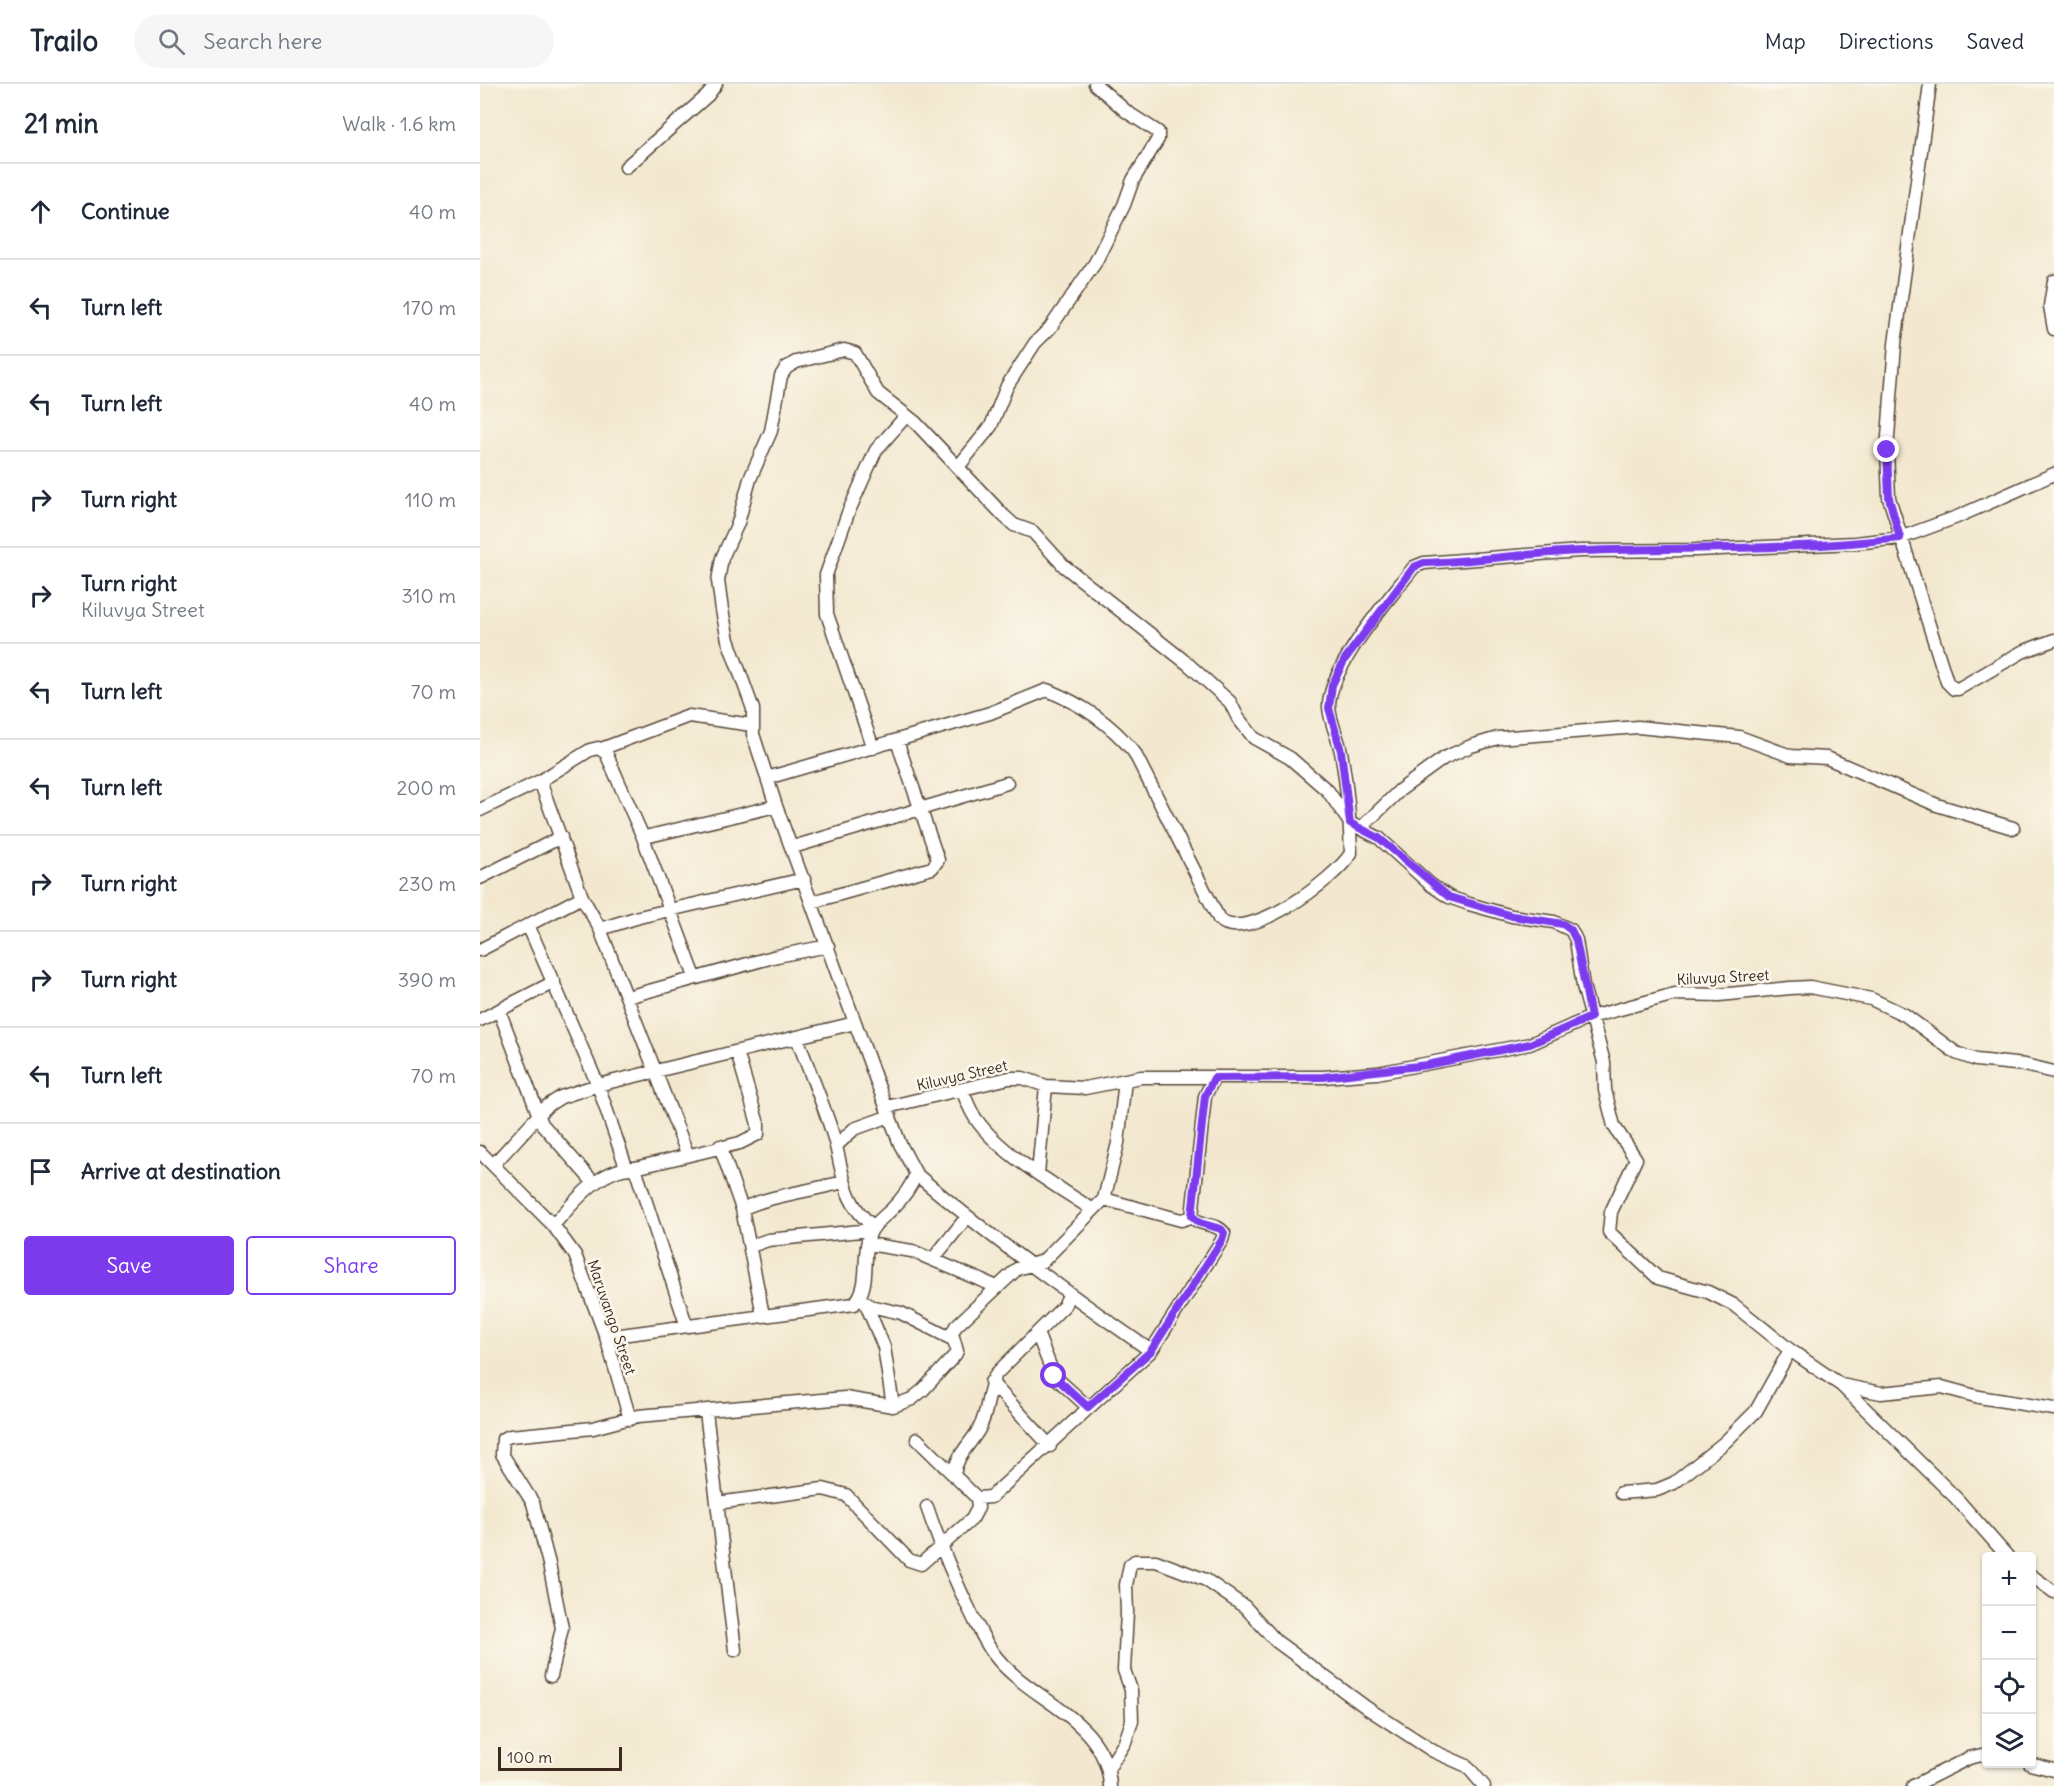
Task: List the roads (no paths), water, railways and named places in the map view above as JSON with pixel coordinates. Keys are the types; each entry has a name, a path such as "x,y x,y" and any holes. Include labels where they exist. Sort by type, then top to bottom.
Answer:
{"street":[{"path":"626,167 708,95 716,84"},
{"path":"958,467 991,426 1007,386 1095,263 1124,205 1133,180 1158,139 1158,132 1120,106 1095,84"},
{"path":"1930,84 1895,344 1887,450 1889,498 1947,682 1954,689 1958,689 2022,652 2054,640"},
{"path":"2054,281 2050,306 2054,329"},
{"path":"1151,1351 1030,1266 916,1174 889,1112 855,1023 793,847 776,806 752,725 753,710 728,640 718,581 722,558 738,523 750,479 771,431 781,376 786,368 796,362 844,350 855,353 861,360 873,387 958,467 1004,516 1014,525 1033,532 1064,566 1117,606 1224,696 1254,738 1290,758 1304,769 1328,791 1355,826 1379,838 1449,897 1512,916 1554,922 1571,930 1576,940 1591,1017 1604,1062 1605,1090 1614,1126 1636,1159 1611,1212 1610,1232 1658,1278 1708,1292 1734,1305 1790,1350 1841,1385 1956,1498 2003,1552"},
{"path":"873,748 827,614 826,575 848,513 876,450 906,416"},
{"path":"767,778 990,712 1047,690 1076,702 1119,734 1134,752 1219,919 1232,927 1293,905 1323,884 1350,853 1355,826 1341,751 1329,708 1332,685 1345,659 1414,567 1424,563 1580,551 1707,550 1855,543 1900,538 1957,517 2054,474"},
{"path":"480,810 540,781 590,750 601,749 689,716 752,725"},
{"path":"1355,826 1444,758 1471,746 1498,738 1638,727 1739,737 1791,756 1827,758 1936,805 2013,828"},
{"path":"812,902 932,868 938,860 897,741"},
{"path":"601,749 606,753 642,836 672,909 695,977"},
{"path":"540,781 582,897 600,929 687,1153"},
{"path":"793,847 1007,783"},
{"path":"642,836 651,837 776,806"},
{"path":"480,878 561,837"},
{"path":"600,929 672,909 804,879"},
{"path":"480,950 582,897"},
{"path":"528,925 631,1167 686,1324"},
{"path":"627,997 777,956 828,946"},
{"path":"480,1020 554,982"},
{"name":"Kiluvya Street","path":"836,1146 854,1129 889,1112 1009,1078 1023,1078 1046,1086 1085,1088 1141,1077 1323,1077 1427,1065 1530,1044 1578,1021 1676,994 1729,994 1810,987 1843,992 1888,1005 1956,1053 1976,1060 2025,1065 2054,1072"},
{"path":"499,1010 542,1124 594,1182"},
{"path":"1578,1021 1599,1042"},
{"path":"493,1165 539,1112 561,1097 598,1085 855,1023"},
{"path":"797,1037 836,1146 843,1182 860,1214 872,1228"},
{"path":"553,1226 594,1182 631,1167 740,1143 758,1134 760,1130 736,1052"},
{"path":"1192,1216 1205,1096 1214,1078"},
{"path":"952,1339 956,1326 997,1287 1017,1269 1042,1261 1104,1198 1118,1143 1125,1080"},
{"path":"1038,1174 1046,1086"},
{"path":"962,1090 974,1116 982,1127 1038,1174 1093,1210"},
{"path":"720,1146 742,1209 763,1315"},
{"name":"Maruvango Street","path":"480,1152 553,1226 575,1256 606,1337 630,1419"},
{"path":"893,1406 884,1347 863,1301 864,1284 872,1228 893,1208 916,1174"},
{"path":"742,1209 758,1201 804,1193 843,1182"},
{"path":"1104,1198 1181,1220 1192,1216"},
{"path":"978,1498 996,1495 1050,1446 1088,1407 1151,1351 1222,1240 1224,1233 1221,1229 1200,1223 1192,1216"},
{"path":"933,1259 967,1217"},
{"path":"751,1246 768,1240 872,1228"},
{"path":"868,1244 912,1251 997,1287"},
{"path":"954,1475 960,1454 979,1429 985,1415 991,1382 1006,1363 1064,1306 1070,1295"},
{"path":"551,1676 562,1629 549,1564 533,1503 502,1454 500,1446 503,1439 510,1436 593,1428 638,1416 706,1412 844,1398 893,1406 912,1399 957,1351 952,1339 901,1312 863,1301 848,1306 686,1324 606,1337"},
{"path":"1037,1332 1054,1376 1088,1407"},
{"path":"1621,1493 1656,1490 1674,1483 1725,1442 1756,1411 1790,1350"},
{"path":"991,1382 1050,1446"},
{"path":"1841,1385 1881,1393 1942,1387 1979,1397 2054,1409"},
{"path":"706,1412 735,1650"},
{"path":"717,1503 824,1489 836,1490 846,1495 909,1560 921,1564 972,1519 978,1508 978,1498 917,1439"},
{"path":"927,1507 954,1580 990,1650 1008,1669 1076,1721 1099,1749 1108,1769 1110,1786"},
{"path":"1108,1769 1125,1742 1132,1721 1131,1690 1124,1670 1126,1577 1130,1565 1143,1560 1156,1561 1206,1580 1234,1598 1275,1641 1367,1708 1433,1751 1467,1766 1484,1786"},
{"path":"2036,1579 2054,1592"},
{"path":"1913,1786 1970,1758 1982,1755"},
{"path":"2036,1765 2054,1770"}]}
